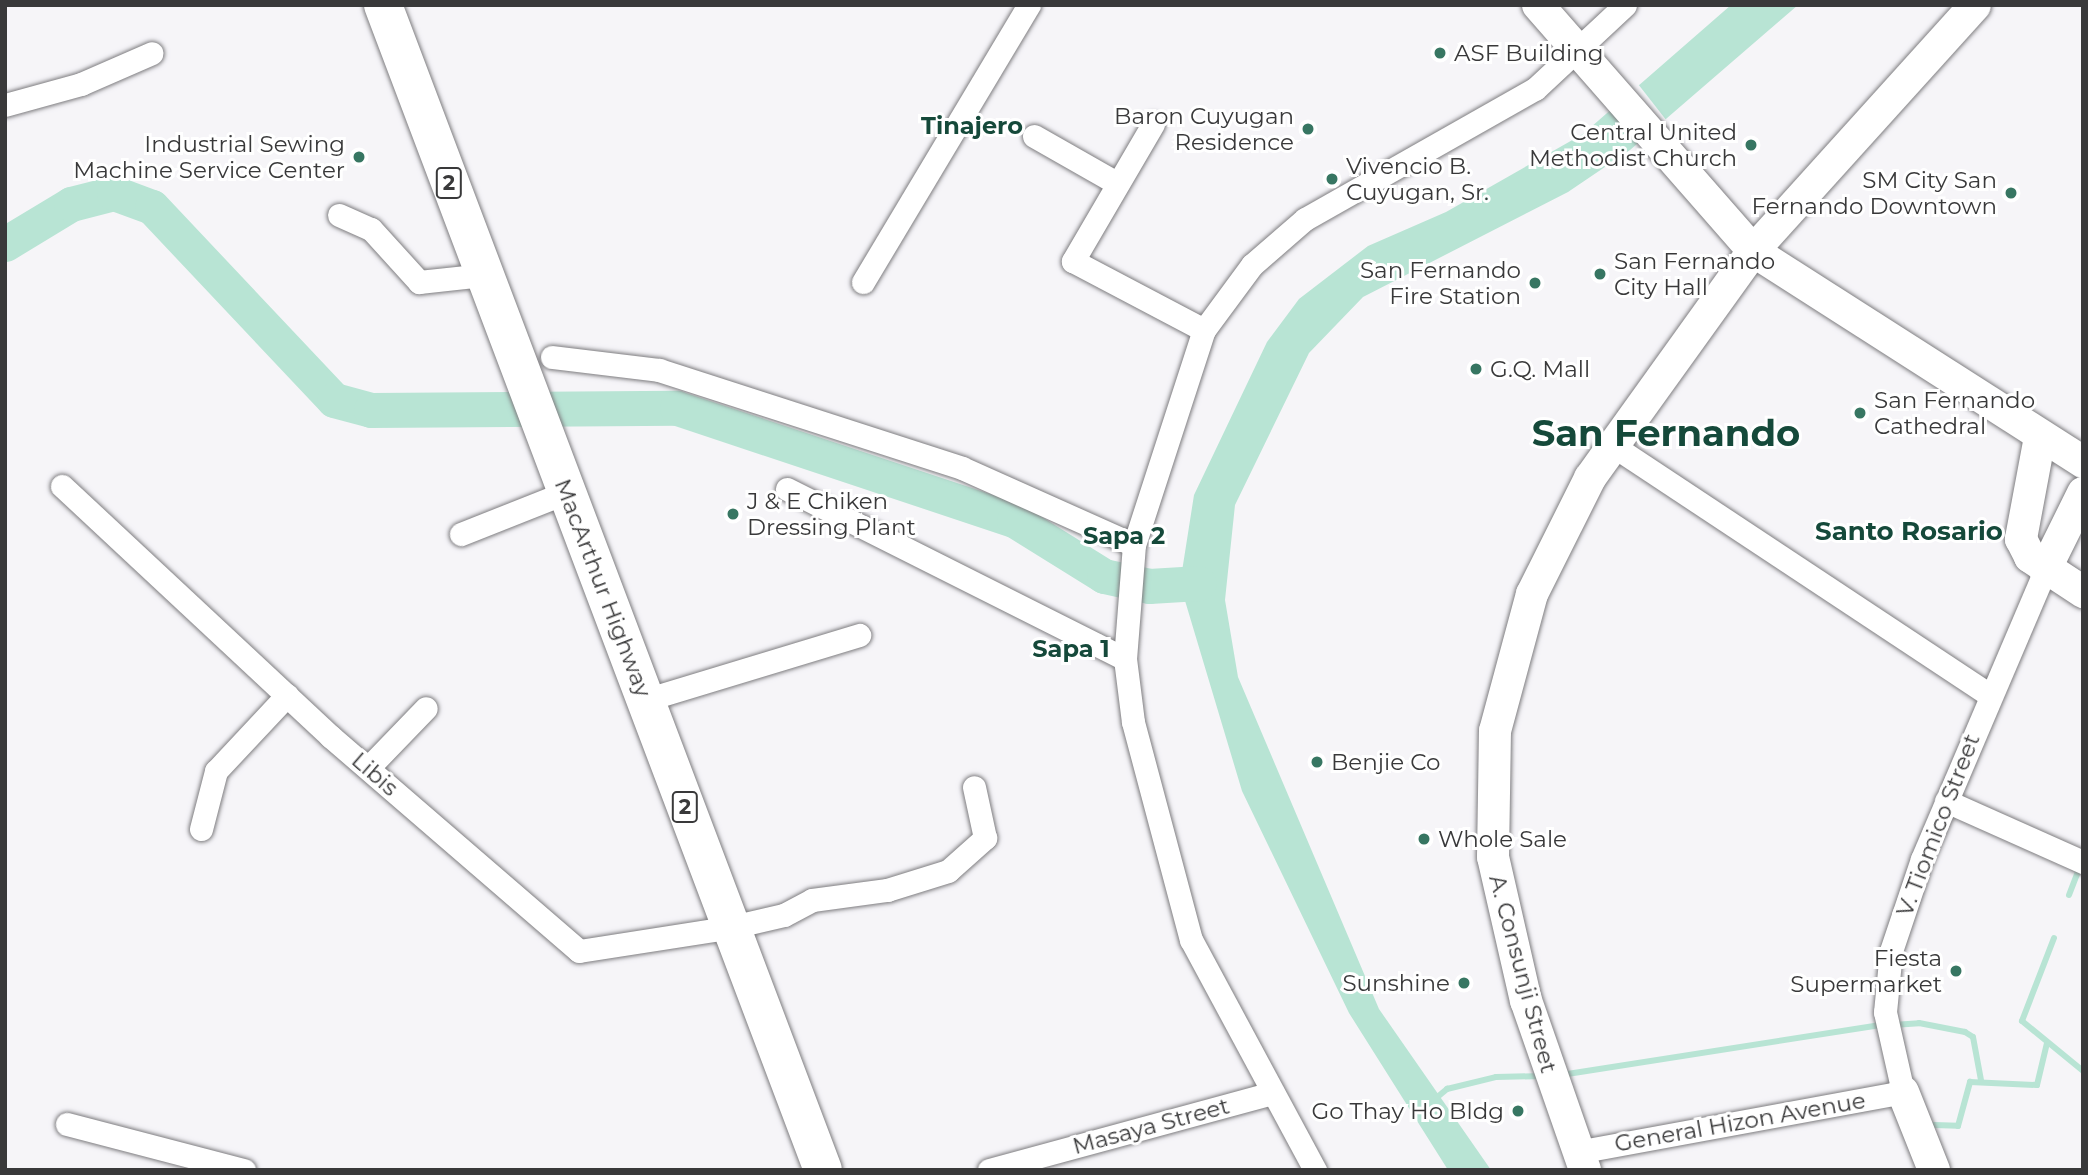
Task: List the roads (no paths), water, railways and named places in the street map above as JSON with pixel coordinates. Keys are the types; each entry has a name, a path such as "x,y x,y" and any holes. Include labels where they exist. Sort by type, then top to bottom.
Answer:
{"highway":[{"name":"MacArthur Highway","path":"383,5 482,275 533,359 548,444 823,1170"}],"main road":[{"path":"1538,5 1616,89 1753,251 2039,437 2083,462"},
{"name":"A. Consunji Street","path":"1581,1161 1548,1071 1493,857 1495,731 1532,594 1612,445 1753,251 1975,5"},
{"path":"2039,437 2021,538 2045,570 2083,592"},
{"name":"V. Tiomico Street","path":"2045,570 2083,493"},
{"name":"V. Tiomico Street","path":"1903,1092 1934,1170"}],"street":[{"path":"863,282 1029,5"},
{"path":"1315,1170 1191,940 1151,799 1125,659 1130,627 1134,547 1204,330 1252,265 1305,219 1484,123 1579,49 1625,5"},
{"path":"5,105 80,84 152,53"},
{"path":"1153,124 1115,182 1073,261 1204,330"},
{"path":"1034,136 1115,182"},
{"path":"339,215 371,229 419,282 482,275"},
{"path":"533,359 659,370 962,468 1134,547"},
{"path":"1612,445 1989,695"},
{"name":"Libis","path":"62,486 368,768 579,951 732,927 785,915 812,900 887,890 948,871 985,838 974,787"},
{"path":"786,489 1125,659"},
{"path":"461,534 567,492"},
{"name":"V. Tiomico Street","path":"1903,1092 1887,1027 1891,951 1946,801 1989,695 2045,570"},
{"path":"645,700 859,635"},
{"path":"201,829 216,771 287,695"},
{"path":"368,768 426,708"},
{"path":"1946,801 2059,856 2083,862"},
{"name":"General Hizon Avenue","path":"1581,1161 1903,1092"},
{"name":"Masaya Street","path":"989,1170 1273,1093"},
{"path":"67,1124 244,1170"}],"waterway":[{"path":"5,244 71,204 114,193 152,207 334,400 371,410 677,408 1014,520 1104,576 1149,586 1199,583"},
{"path":"2069,895 2080,866"},
{"path":"2054,938 2022,1021 2083,1071"},
{"path":"1893,1025 1919,1023 1965,1032 1973,1037 1981,1080"},
{"path":"1561,1075 1882,1025"},
{"path":"1934,1125 1958,1126 1970,1082 2037,1085 2047,1043"},
{"path":"1435,1099 1447,1089 1496,1077 1543,1076"}],"place":[{"name":"ASF Building","path":"1440,53"},
{"name":"Baron Cuyugan Residence","path":"1308,129"},
{"name":"Central United Methodist Church","path":"1751,145"},
{"name":"Industrial Sewing Machine Service Center","path":"359,157"},
{"name":"Vivencio B. Cuyugan, Sr.","path":"1332,179"},
{"name":"SM City San Fernando Downtown","path":"2011,193"},
{"name":"San Fernando City Hall","path":"1600,274"},
{"name":"San Fernando Fire Station","path":"1535,283"},
{"name":"G.Q. Mall","path":"1476,369"},
{"name":"San Fernando Cathedral","path":"1860,413"},
{"name":"J & E Chiken Dressing Plant","path":"733,514"},
{"name":"Benjie Co","path":"1317,762"},
{"name":"Whole Sale","path":"1424,839"},
{"name":"Fiesta Supermarket","path":"1956,971"},
{"name":"Sunshine","path":"1464,983"},
{"name":"Go Thay Ho Bldg","path":"1518,1111"}],"district":[{"name":"Tinajero","path":"972,126"},
{"name":"San Fernando","path":"1666,433"},
{"name":"Santo Rosario","path":"1909,532"},
{"name":"Sapa 2","path":"1124,536"},
{"name":"Sapa 1","path":"1071,649"}]}
